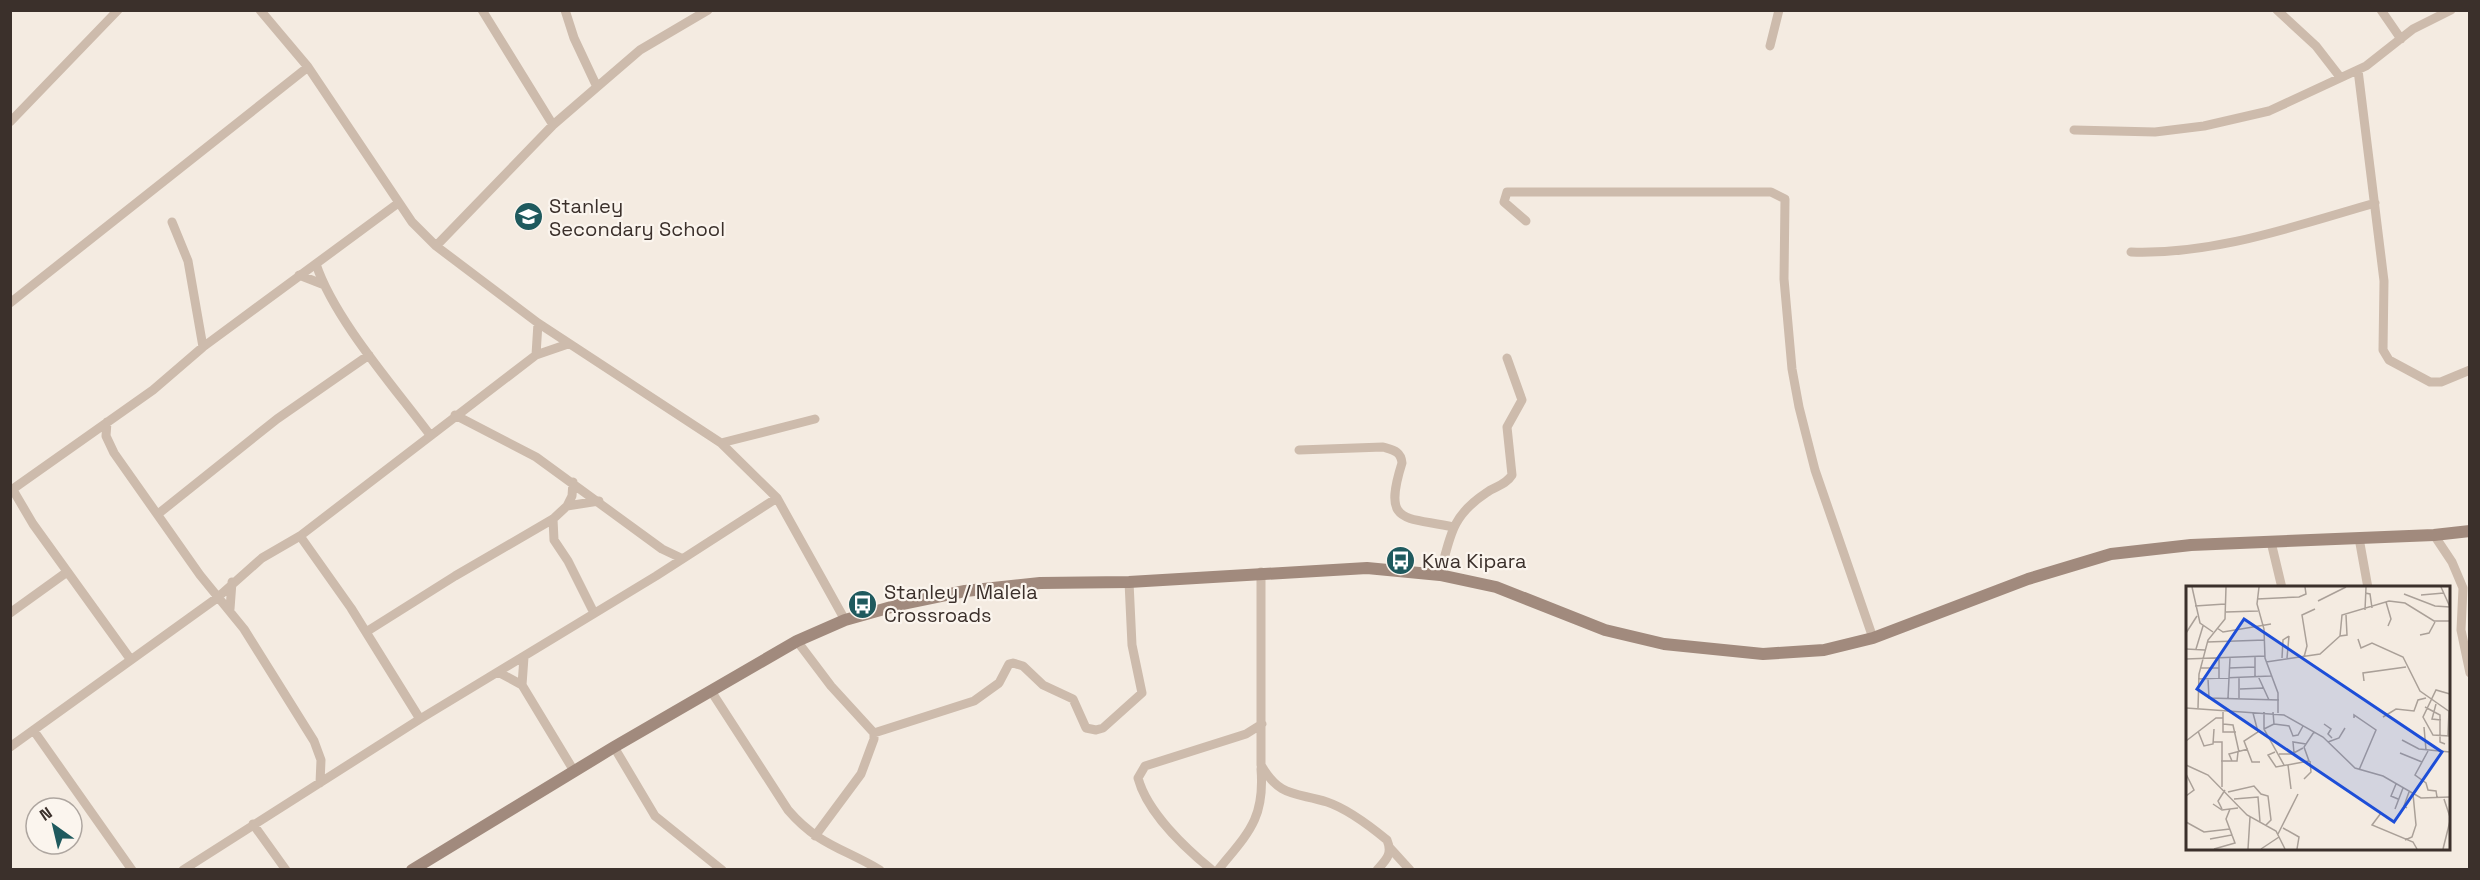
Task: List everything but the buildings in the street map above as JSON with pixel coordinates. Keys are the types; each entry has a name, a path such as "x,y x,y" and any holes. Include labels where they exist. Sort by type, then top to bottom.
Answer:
{"main road":[{"path":"412,870 614,747 798,641 845,620 902,604 965,591 1040,583 1130,582 1261,572 1367,568 1440,575 1496,587 1605,630 1664,644 1763,654 1824,650 1872,638 2028,579 2102,556 2181,546 2434,535 2469,531"}],"street":[{"path":"10,122 118,10"},
{"path":"260,10 309,67 397,204 436,246 568,344 721,444 777,498 845,620"},
{"path":"482,10 553,125"},
{"path":"566,10 574,38 597,87"},
{"path":"1770,46 1779,10"},
{"path":"2277,10 2316,46 2340,77"},
{"path":"2381,10 2401,39"},
{"path":"2074,130 2126,133 2204,126 2269,111 2358,70 2420,25 2451,10"},
{"path":"436,246 553,125 640,50 702,12"},
{"path":"10,303 309,67"},
{"path":"2358,70 2384,281 2381,334 2385,355 2430,382 2441,382 2469,370"},
{"path":"1526,220 1504,202 1507,192 1771,192 1785,199 1784,279 1792,369 1799,407 1815,470 1872,638"},
{"path":"2131,252 2166,254 2215,246 2375,203"},
{"path":"131,660 12,490 153,390 203,347 397,204"},
{"path":"172,222 188,261 203,347"},
{"path":"316,264 322,284 369,355 430,435"},
{"path":"299,275 322,284"},
{"path":"536,355 538,323"},
{"path":"10,747 217,598 232,582 262,558 300,536 536,355 568,344"},
{"path":"158,514 277,419 369,355"},
{"path":"1440,575 1452,527 1468,505 1492,488 1504,484 1512,476 1507,427 1522,400 1507,358"},
{"path":"455,415 536,457 662,549 681,558"},
{"path":"721,444 815,419"},
{"path":"107,422 106,436 110,447 217,598 230,609 314,741 321,760 320,783"},
{"path":"1299,450 1383,447 1396,451 1402,457 1394,505 1398,512 1410,520 1452,527"},
{"path":"366,632 455,576 553,519 567,506 572,496 573,482"},
{"path":"183,870 420,719 524,657 777,498"},
{"path":"567,506 599,501"},
{"path":"553,519 554,540 568,561 594,613"},
{"path":"2434,535 2452,562 2463,588 2461,630 2469,673"},
{"path":"300,536 366,632 420,719"},
{"path":"2359,538 2368,586"},
{"path":"2271,542 2282,586"},
{"path":"10,613 68,572"},
{"path":"1218,870 1250,831 1260,807 1261,572"},
{"path":"230,609 232,582"},
{"path":"874,733 974,701 999,683 1009,664 1013,663 1023,666 1043,685 1073,699 1086,728 1096,730 1103,728 1142,693 1131,639 1130,582"},
{"path":"798,641 826,680 874,733 873,746 861,774 815,836"},
{"path":"522,685 524,657"},
{"path":"498,672 522,685 574,771"},
{"path":"711,691 788,810 815,836 880,870"},
{"path":"1212,870 1188,850 1169,827 1147,798 1138,778 1145,766 1246,734 1262,724"},
{"path":"34,731 132,870"},
{"path":"614,747 655,816 722,870"},
{"path":"1261,765 1270,781 1281,789 1337,807 1379,834 1410,870"},
{"path":"253,824 286,870"},
{"path":"1377,870 1389,856 1390,848"}],"place":[{"name":"Stanley Secondary School","path":"528,217"},
{"name":"Kwa Kipara","path":"1401,561"},
{"name":"Stanley / Malela Crossroads","path":"863,604"}]}
